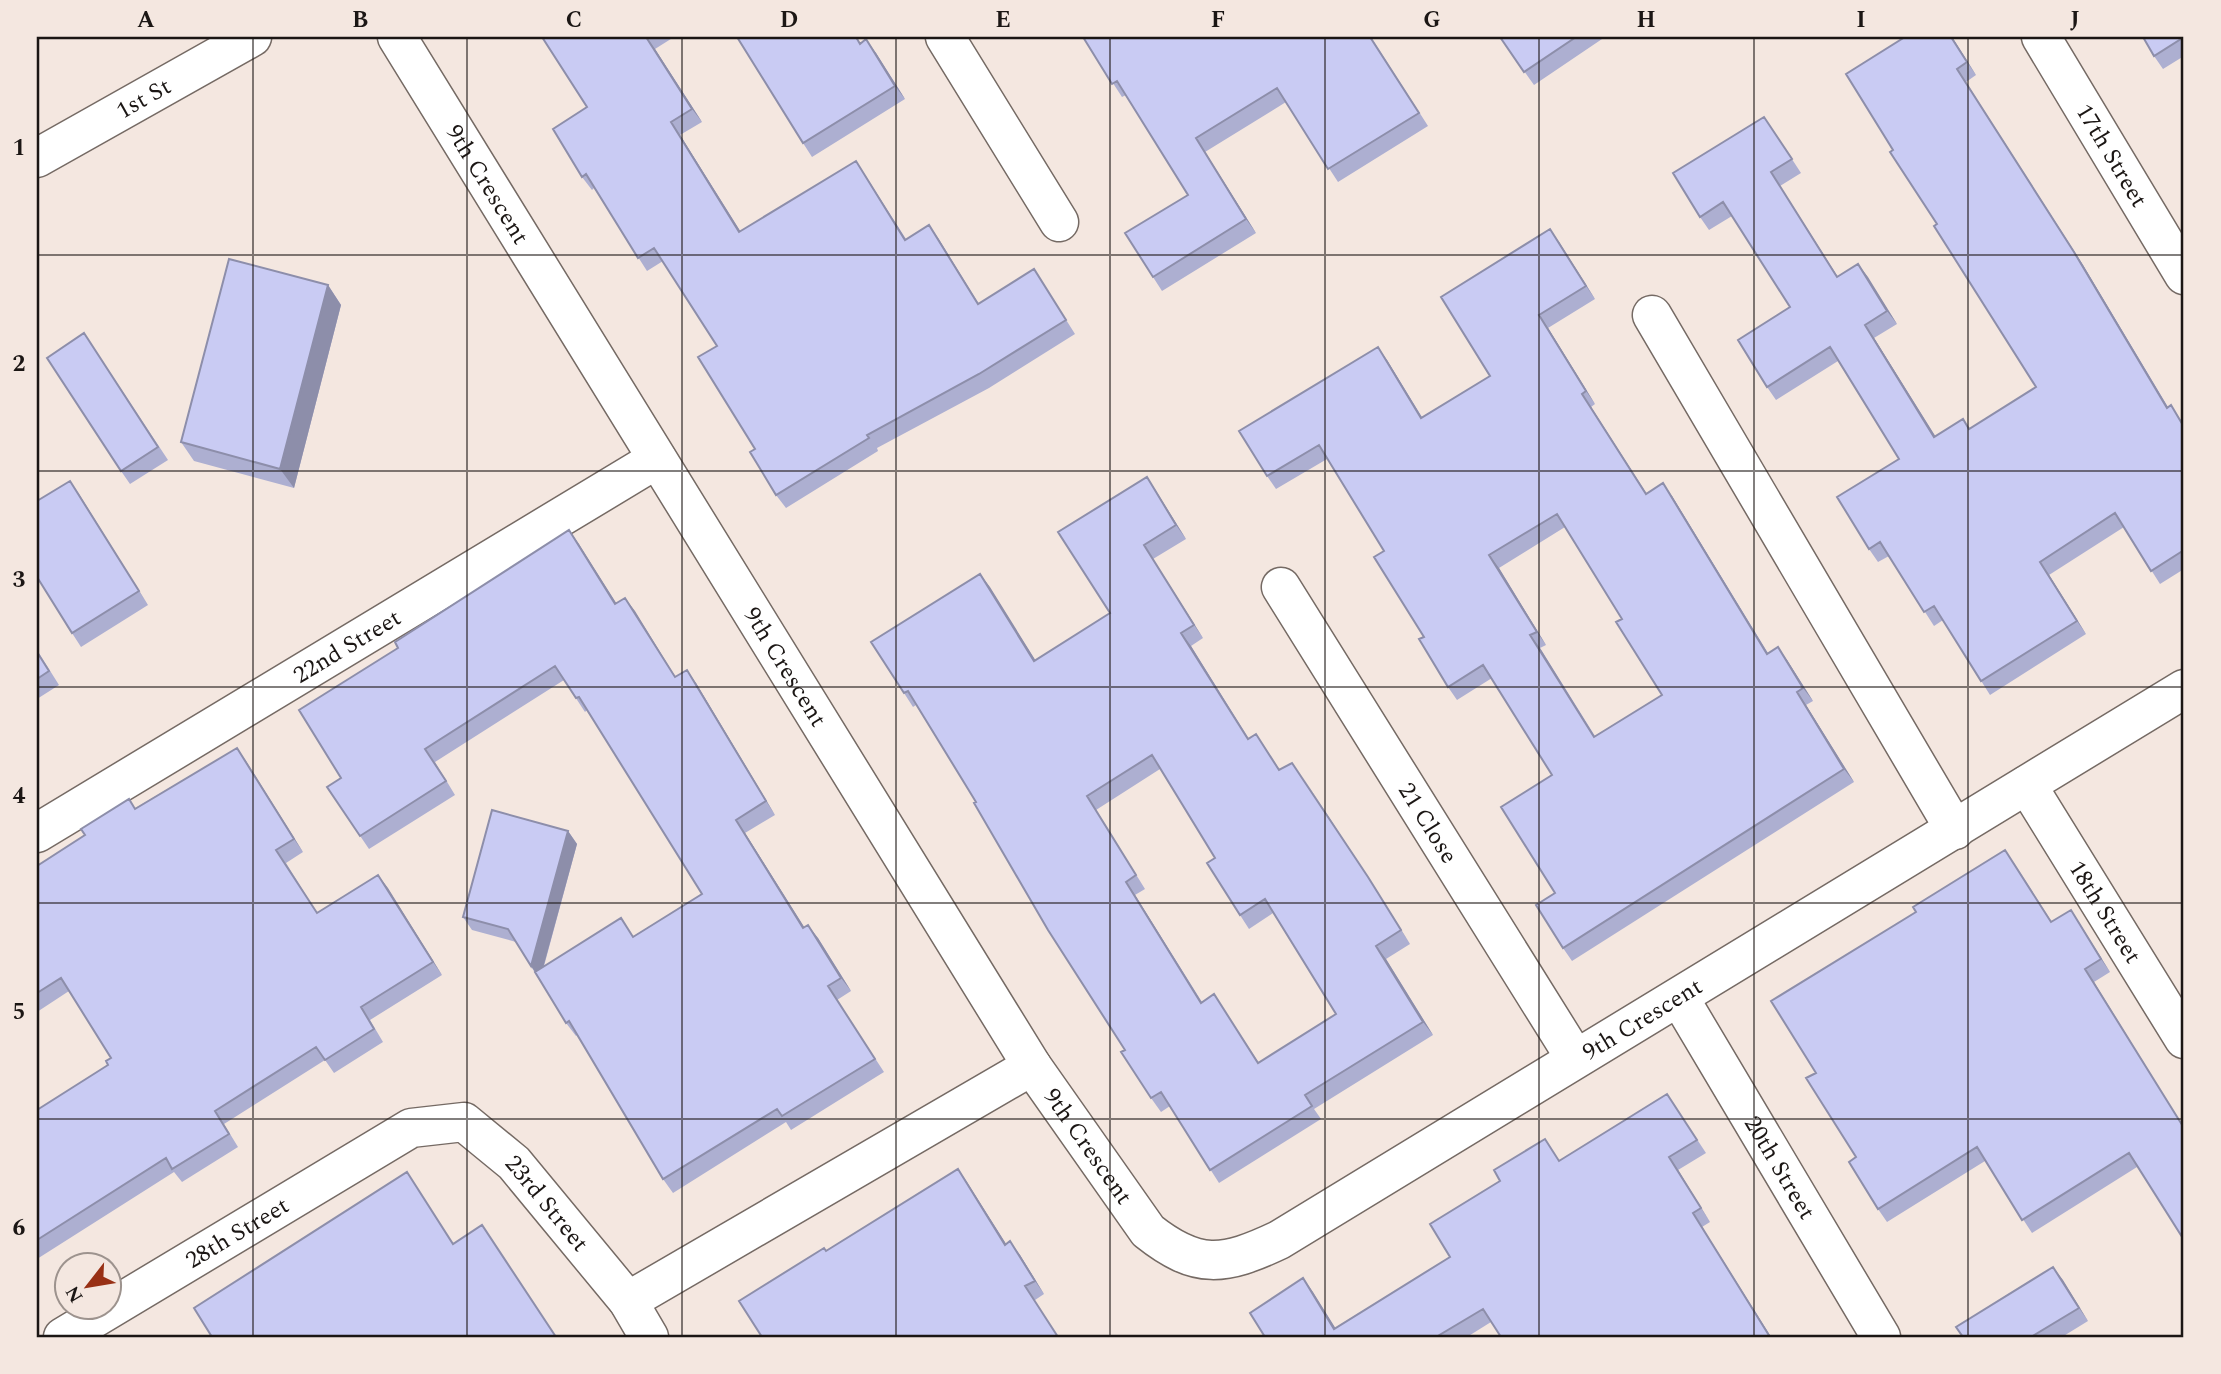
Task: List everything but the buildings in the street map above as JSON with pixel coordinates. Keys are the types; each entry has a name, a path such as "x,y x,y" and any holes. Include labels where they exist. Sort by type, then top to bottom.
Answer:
{"street":[{"name":"1st St","path":"37,158 252,37"},
{"name":"9th Crescent","path":"397,37 1032,1066 1148,1231 1173,1251 1209,1261 1245,1256 1279,1240 1576,1058 1680,999 2184,689"},
{"path":"945,37 1059,222"},
{"name":"17th Street","path":"2040,37 2184,275"},
{"path":"1652,315 1955,830"},
{"name":"22nd Street","path":"37,833 657,460"},
{"name":"21 Close","path":"1281,587 1576,1058"},
{"name":"18th Street","path":"2027,785 2184,1039"},
{"name":"20th Street","path":"1680,999 1881,1337"},
{"path":"628,1301 1032,1066"},
{"name":"23rd Street","path":"411,1128 464,1122 514,1163 628,1301 649,1337"},
{"name":"28th Street","path":"77,1333 411,1128"}]}
